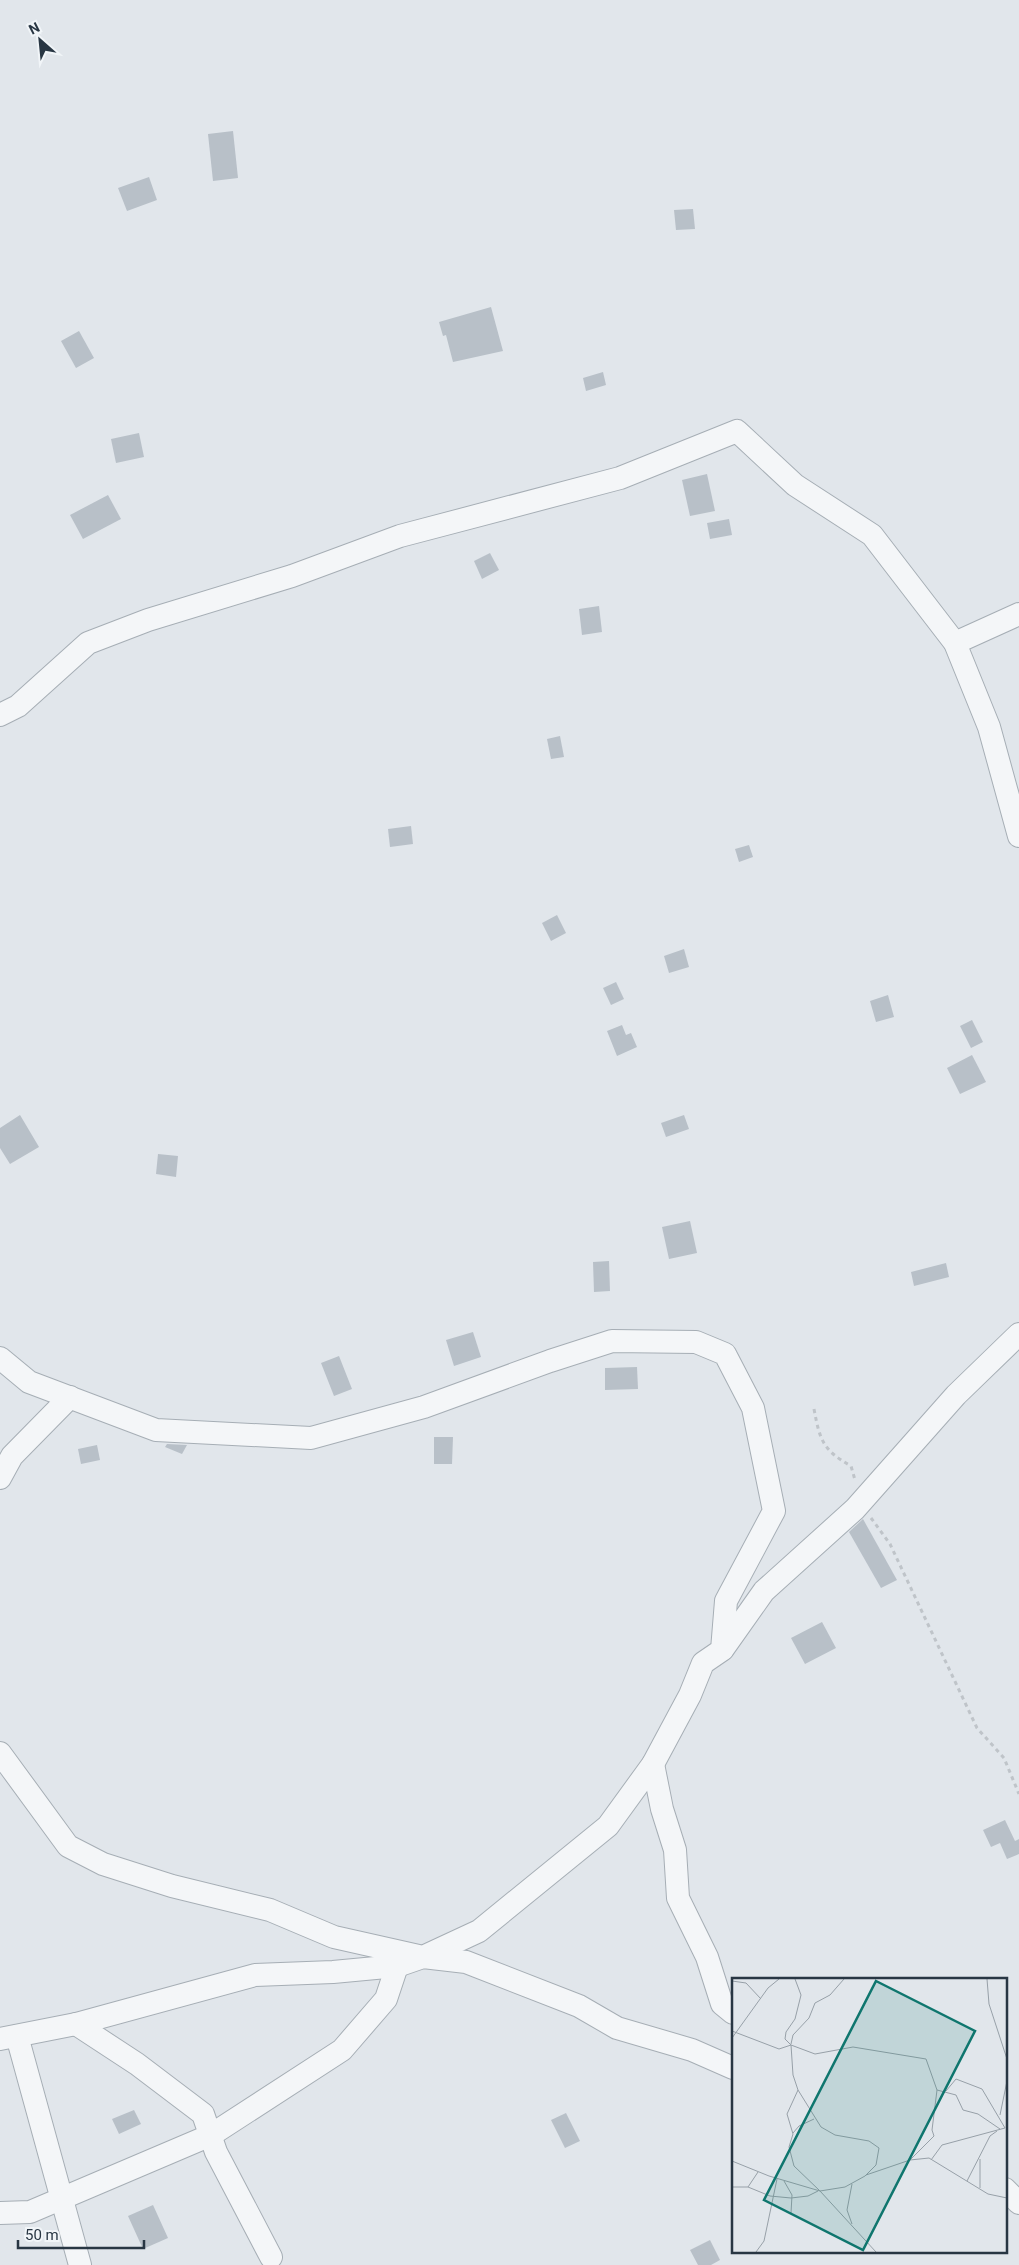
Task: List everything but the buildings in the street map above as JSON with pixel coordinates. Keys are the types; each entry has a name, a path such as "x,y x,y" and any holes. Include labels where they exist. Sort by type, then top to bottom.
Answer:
{"street":[{"path":"0,715 18,706 88,643 148,620 292,576 400,536 620,478 737,431 795,485 872,535 954,643 989,727 1019,836"},
{"path":"954,643 1019,614"},
{"path":"80,2265 63,2200 9,2038 76,2024 255,1975 333,1972 396,1966 423,1957 479,1931 608,1826 654,1764 690,1695 703,1663 722,1650 764,1591 860,1503 956,1395 1019,1334"},
{"path":"0,1358 29,1382 156,1430 311,1438 424,1407 550,1361 612,1341 696,1342 725,1354 752,1408 774,1511 726,1601 722,1650"},
{"path":"0,1478 12,1456 70,1397"},
{"path":"0,1753 68,1846 103,1864 172,1886 270,1910 334,1937 423,1957 466,1962 579,2006 617,2028 692,2050 732,2068"},
{"path":"654,1764 662,1809 675,1850 678,1898 707,1957 722,2004 732,2012"},
{"path":"0,2213 30,2212 63,2200 210,2135 342,2050 386,1999 396,1966"},
{"path":"76,2024 137,2064 203,2114 216,2152 271,2257"},
{"path":"1006,2180 1019,2186"},
{"path":"1006,2190 1019,2203"}],"path":[{"path":"814,1409 818,1434 831,1455 851,1466 860,1503 890,1544 977,1728 1004,1758 1019,1794"}]}
